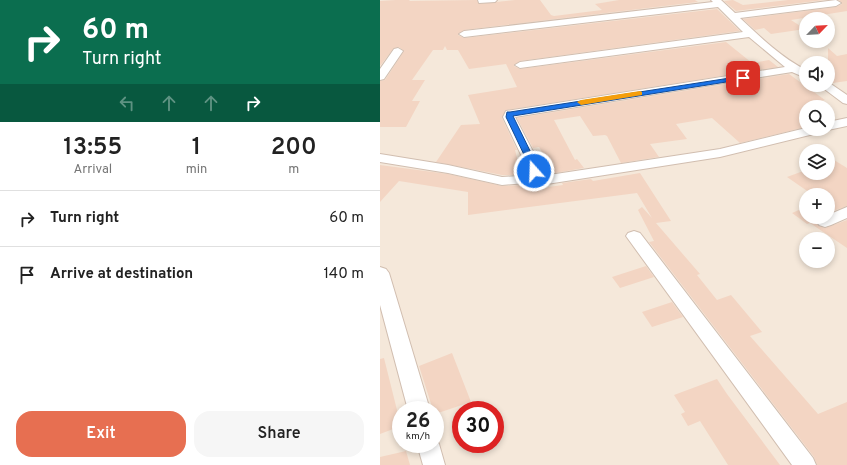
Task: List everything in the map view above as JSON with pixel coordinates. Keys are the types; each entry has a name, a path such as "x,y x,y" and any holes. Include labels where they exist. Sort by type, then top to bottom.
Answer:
{"street":[{"path":"482,1 492,0"},
{"path":"464,34 718,2 751,34 799,71"},
{"path":"733,16 836,3"},
{"path":"520,65 751,34"},
{"path":"380,76 398,50"},
{"path":"380,158 448,169 513,182 527,178 534,171 531,161 509,117 510,114 793,68"},
{"path":"835,92 847,100"},
{"path":"835,125 847,122"},
{"path":"527,178 534,182 720,153 799,134"},
{"path":"835,217 847,212"},
{"path":"634,236 805,465"},
{"path":"380,273 416,401"},
{"path":"431,453 434,465"}],"shaded area":[{"path":"380,0 847,0 847,465 380,465"}],"building":[{"path":"477,0 479,4 515,0 540,0 551,15 554,16 602,10 595,4 619,0 695,0 698,2 464,30 458,35 464,38 717,9 740,31 520,61 514,66 520,69 726,42 752,63 769,60 778,67 506,110 502,118 517,150 515,150 521,173 519,175 502,175 436,162 461,125 480,124 468,95 517,87 506,64 469,69 458,50 447,50 445,46 443,50 433,50 412,80 425,80 412,101 420,101 406,127 380,127 380,81 385,80 404,51 399,47 394,48 380,66 380,1"},
{"path":"733,0 743,5 788,0 824,0 736,11 724,1"},
{"path":"839,0 847,0 847,11 835,13 799,12 799,19 791,20 799,25 799,30 771,34 764,28 755,30 743,19 836,7 842,4"},
{"path":"828,48 837,56 847,54 847,81 835,83 835,56 828,56"},
{"path":"789,74 799,81 799,92 814,92 825,100 799,100 799,129 740,143 712,118 676,124 687,139 650,144 659,157 621,163 607,136 593,136 580,116 554,120 575,160 577,159 584,168 555,173 539,147 533,148 517,118"},
{"path":"835,161 847,168 847,206 835,210 835,188 803,188 787,177 799,173 799,180 835,180"},
{"path":"380,165 448,174 502,186 525,185 526,190 563,185 562,183 591,179 593,181 640,173 671,221 656,223 700,274 697,275 717,300 731,295 762,332 750,336 818,414 847,402 847,465 817,465 814,457 649,242 654,241 638,210 642,207 652,218 637,193 468,215 468,192 399,181 380,202"},
{"path":"799,210 799,218 792,213"},
{"path":"847,220 847,248 835,240 835,232 823,232 811,224 817,224 825,228"},
{"path":"646,266 654,277 620,288 612,277"},
{"path":"672,302 683,317 652,327 642,312"},
{"path":"452,353 471,401 452,401 452,408 444,411 444,401 430,401 419,366"},
{"path":"384,358 395,401 392,401 392,429 380,434 380,359"},
{"path":"717,379 780,465 728,465 700,421 688,426 681,414 685,412 674,395"},
{"path":"397,453 407,453 410,465 380,465 380,457"}],"slow traffic":[{"path":"581,102 640,93"}],"route":[{"path":"534,171 531,161 509,117 510,114 743,78"}]}
